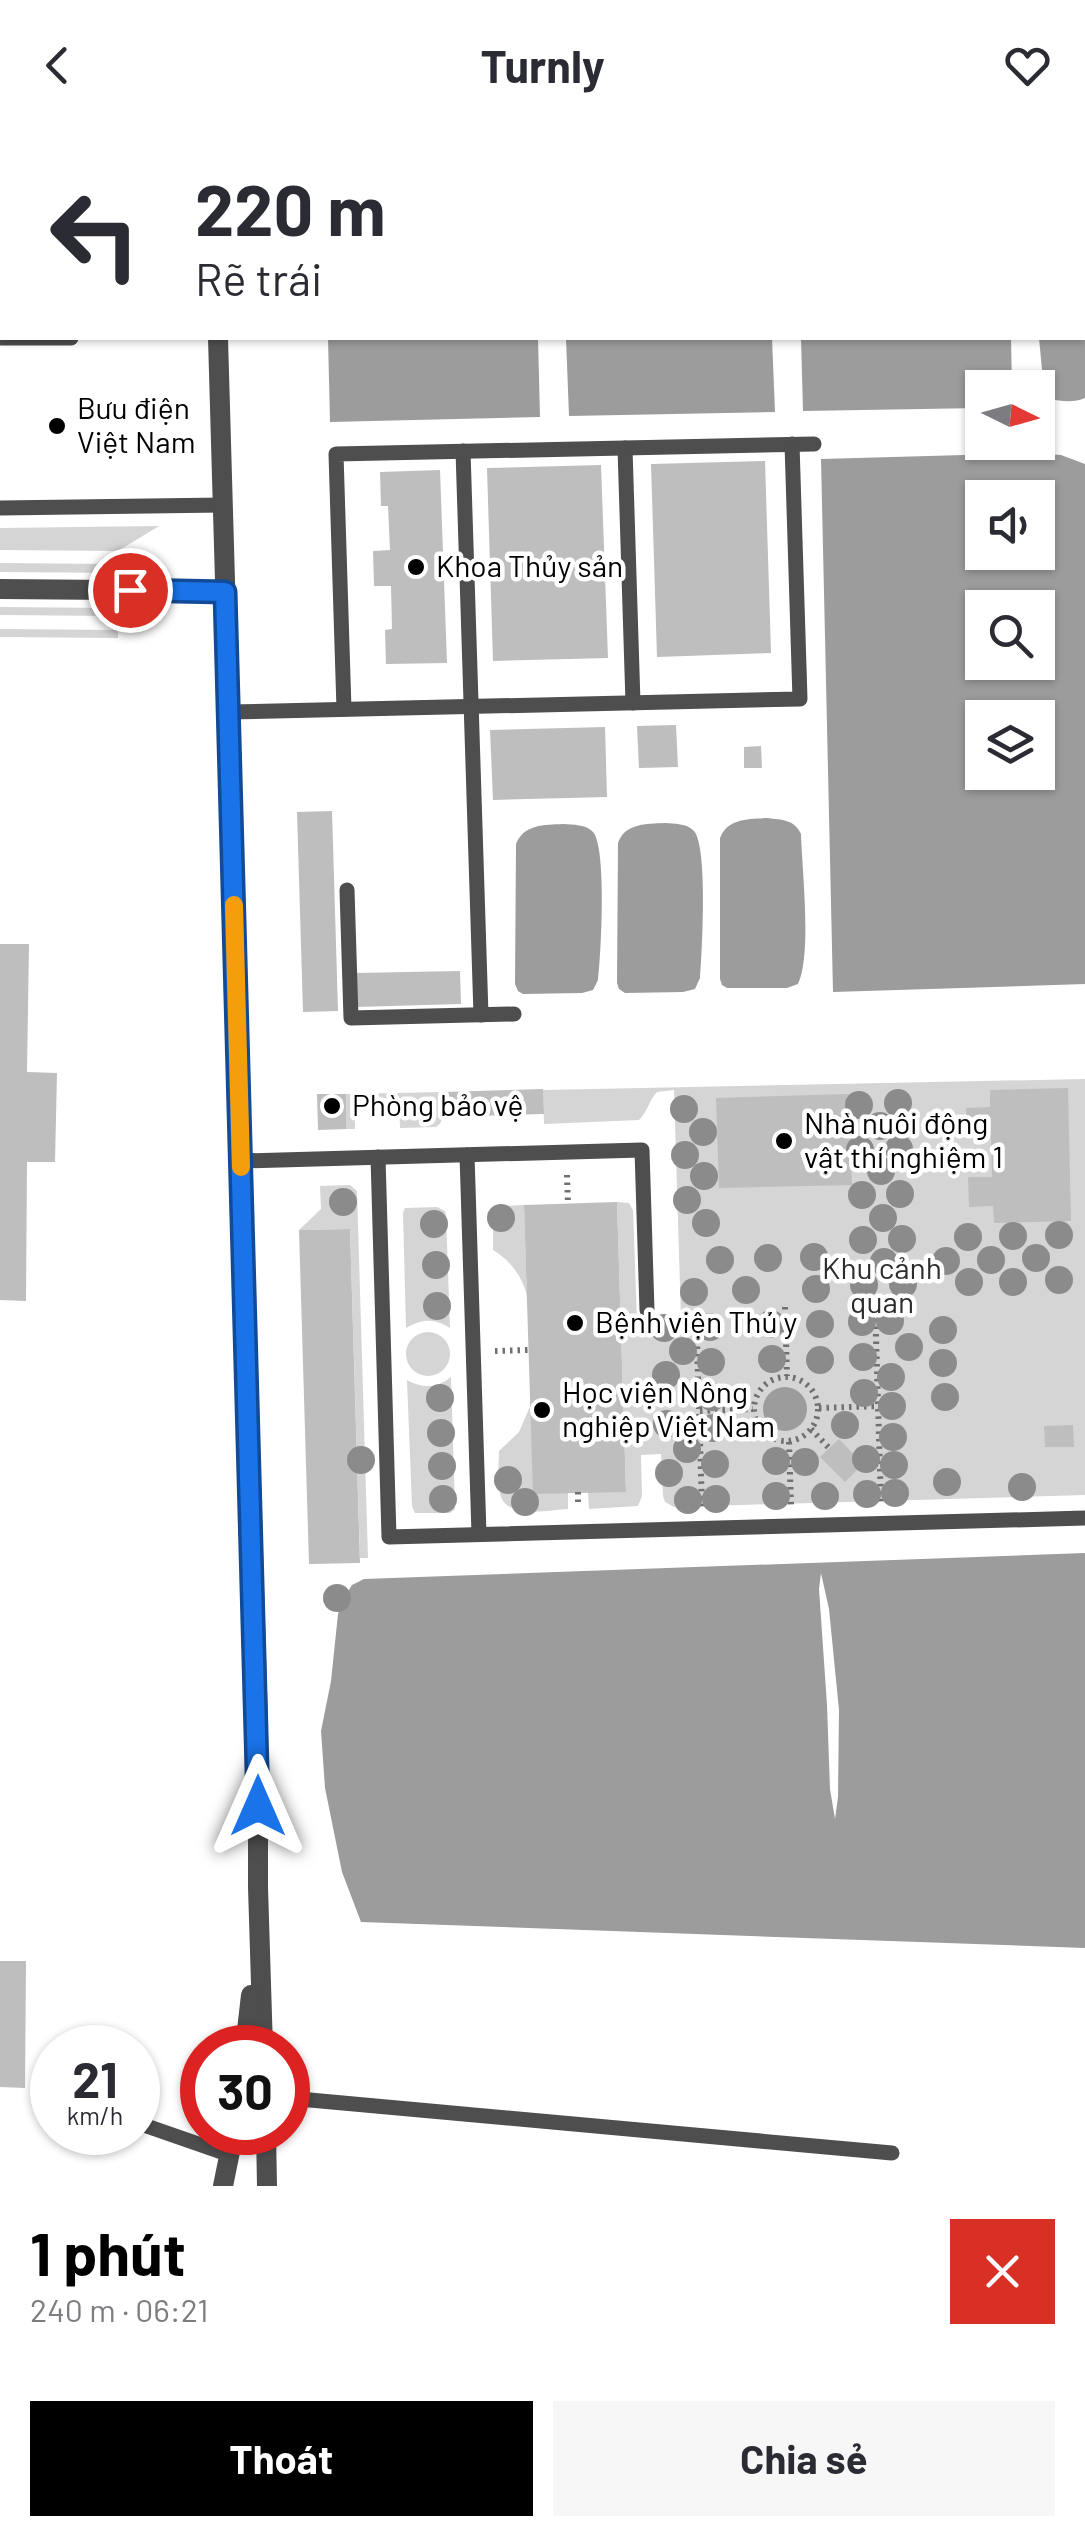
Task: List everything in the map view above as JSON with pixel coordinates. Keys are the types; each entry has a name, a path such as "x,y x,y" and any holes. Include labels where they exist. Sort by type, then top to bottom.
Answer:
{"street":[{"path":"218,340 258,1726 262,2025"},
{"path":"0,589 225,592"},
{"path":"248,2025 258,1887"},
{"path":"223,2186 230,2155"},
{"path":"266,2155 267,2186"}],"lane":[{"path":"229,712 800,700 792,444"},
{"path":"344,709 336,454 814,444"},
{"path":"625,448 633,703"},
{"path":"463,452 482,1015"},
{"path":"0,508 222,505"},
{"path":"347,890 351,1018 514,1014"},
{"path":"241,1161 642,1150 647,1310"},
{"path":"467,1155 479,1534"},
{"path":"378,1158 390,1536 1085,1518"},
{"path":"310,2100 892,2153"}],"path":[{"path":"567,1169 568,1204"},
{"path":"875,1304 881,1524"},
{"path":"785,1307 787,1376"},
{"path":"696,1309 703,1528"},
{"path":"787,1376 805,1382 819,1408 812,1429 789,1442 760,1430 754,1410 755,1399 767,1382 787,1376"},
{"path":"819,1408 878,1406"},
{"path":"700,1411 754,1410"},
{"path":"812,1429 829,1448"},
{"path":"789,1442 791,1526"},
{"path":"578,1492 578,1503"}],"green space":[{"path":"159,526 118,551 0,550 0,528"},
{"path":"0,563 118,564 119,573 0,572"},
{"path":"0,607 118,608 118,616 0,615"},
{"path":"0,629 118,630 118,638 0,637"},
{"name":"Khu cảnh quan","path":"1085,1079 1085,1495 674,1507 663,1496 661,1454 641,1455 642,1496 638,1506 589,1509 588,1492 626,1491 617,1202 629,1203 633,1210 637,1320 681,1319 674,1090 657,1092 639,1120 544,1124 543,1090"},
{"path":"442,1092 443,1116 436,1127 400,1128 399,1098 355,1099 355,1129 346,1129 346,1094"},
{"path":"350,1185 357,1191 368,1558 360,1558 350,1229 299,1230 321,1209 320,1186"},
{"path":"524,1205 527,1296 515,1270 493,1250 493,1212 503,1206"},
{"path":"437,1207 446,1215 450,1328 428,1321 406,1328 403,1213 405,1208"},
{"path":"428,1332 443,1339 450,1354 443,1369 428,1376 413,1369 406,1354 413,1339"},
{"path":"451,1377 455,1509 450,1513 415,1513 407,1380 430,1386"},
{"path":"531,1404 568,1493 568,1509 518,1510 510,1507 500,1493 499,1451 519,1432"}],"shaded area":[{"path":"328,340 538,340 540,417 330,422"},
{"path":"566,340 772,340 775,412 569,416"},
{"path":"801,340 1011,340 1012,370 965,370 965,408 803,411"},
{"path":"1039,340 1085,340 1085,398 1055,400 1055,370 1042,370"},
{"path":"965,455 965,460 1055,460 1055,455 1085,464 1085,984 833,992 821,459"},
{"path":"767,818 791,823 801,834 805,933 802,970 798,984 787,988 727,988 720,979 720,838 733,823"},
{"path":"665,823 688,827 698,841 703,902 700,978 695,989 683,992 625,993 617,983 618,843 631,828"},
{"path":"563,824 587,828 597,842 602,903 598,980 593,990 582,993 523,994 515,984 516,844 529,829"},
{"path":"785,1387 801,1393 807,1409 801,1425 785,1431 769,1425 763,1409 769,1393"},
{"path":"1085,1553 1085,1948 361,1922 342,1872 325,1788 321,1731 338,1614 352,1585 364,1579","holes":["821,1573 829,1609 839,1710 835,1819 830,1789"]}],"building":[{"path":"765,461 771,653 657,657 651,464"},
{"path":"601,465 608,658 493,661 487,468"},
{"path":"440,470 447,663 386,664 385,630 392,629 391,586 374,586 373,551 390,550 388,506 381,506 380,472"},
{"path":"676,725 678,767 639,768 637,726"},
{"path":"605,727 607,797 493,800 490,730"},
{"path":"761,746 762,768 744,768 744,747"},
{"path":"332,811 338,1011 303,1012 297,812"},
{"path":"0,944 29,944 27,1072 57,1073 55,1162 27,1162 26,1301 0,1300"},
{"path":"460,971 461,1004 356,1007 355,973"},
{"path":"1068,1088 1071,1221 994,1223 993,1206 969,1207 968,1177 992,1177 991,1137 967,1137 966,1108 990,1107 990,1090"},
{"path":"543,1089 544,1114 443,1117 442,1092"},
{"name":"Phòng bảo vệ","path":"317,1094 346,1094 346,1129 318,1130"},
{"name":"Nhà nuôi động vật thí nghiệm 1","path":"849,1094 852,1185 719,1188 716,1098"},
{"name":"Bệnh viện Thú y","path":"617,1202 626,1492 533,1494 524,1205"},
{"path":"350,1229 360,1563 309,1564 299,1230"},
{"path":"1073,1425 1074,1447 1045,1447 1044,1426"},
{"path":"839,1439 863,1464 845,1482 820,1457"},
{"path":"0,1961 26,1961 25,2088 0,2087"}],"slow traffic":[{"path":"234,905 241,1167"}],"place":[{"name":"Bưu điện Việt Nam","path":"57,426"},
{"name":"Khoa Thủy sản","path":"416,567"},
{"name":"Phòng bảo vệ","path":"332,1106"},
{"name":"Nhà nuôi động vật thí nghiệm 1","path":"784,1141"},
{"name":"Bệnh viện Thú y","path":"575,1323"},
{"name":"Học viện Nông nghiệp Việt Nam","path":"542,1410"}],"route":[{"path":"130,590 225,592 258,1806"}]}
